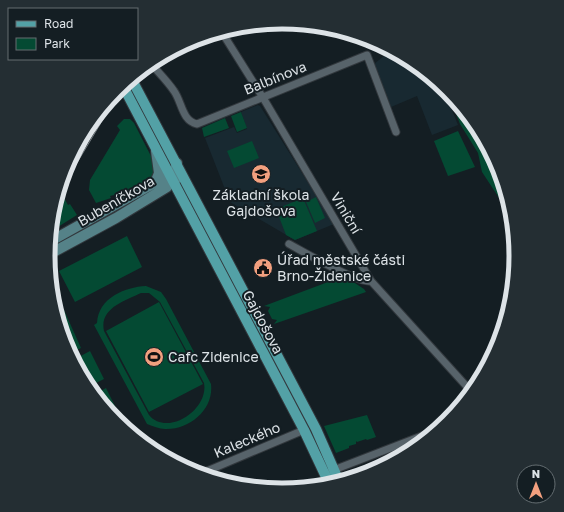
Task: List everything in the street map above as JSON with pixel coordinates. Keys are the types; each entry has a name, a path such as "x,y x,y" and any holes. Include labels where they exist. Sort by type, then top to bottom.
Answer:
{"main road":[{"name":"Gajdošova","path":"134,84 316,428 337,474"},
{"name":"Gajdošova","path":"125,91 304,430 326,478"}],"street":[{"name":"Viniční","path":"225,37 263,97 371,281 467,387"},
{"name":"Balbínova","path":"155,68 175,92 185,116 192,123 197,124 367,55 396,132"},
{"path":"155,149 159,168 155,183"},
{"name":"Bubeníčkova","path":"55,251 167,187 177,163"},
{"name":"Bubeníčkova","path":"55,239 155,183 172,178 184,179"},
{"path":"158,193 174,194 181,198"},
{"path":"289,244 340,271 358,279 371,281"},
{"name":"Kaleckého","path":"208,471 304,430"},
{"path":"326,478 408,445"}],"shaded area":[{"path":"386,54 408,67 432,85 448,101 458,125 432,135 417,96 391,107 374,64"},
{"name":"Základní škola Gajdošova","path":"258,105 334,224 295,240 230,202 205,138 234,127 237,133 247,129 241,112"}],"green space":[{"path":"453,106 479,142 492,169 503,204 482,172 478,153 460,124"},
{"path":"241,112 247,128 237,132 231,116"},
{"path":"225,118 229,128 204,137 202,128"},
{"path":"124,119 130,119 134,123 155,164 152,180 137,190 129,192 127,190 96,203 89,190 90,180 120,130 117,126"},
{"path":"458,131 475,167 448,176 434,141"},
{"path":"252,141 259,158 234,168 227,151"},
{"path":"63,196 68,205 70,204 77,215 57,228"},
{"path":"316,197 325,218 315,223 306,202"},
{"path":"303,198 317,231 295,240 286,235 276,209"},
{"path":"127,236 142,267 75,302 59,271"},
{"path":"344,276 364,289 366,292 274,324 277,320 272,319 268,311 270,307 264,306"},
{"path":"146,286 161,292 211,384 209,402 198,416 183,426 165,429 147,424 94,325 97,323 102,307 107,301 122,292","holes":["141,293 149,293 160,302 204,383 204,393 194,411 176,422 166,423 157,421 149,415 104,331 103,323 105,316 109,311 121,302"]},
{"name":"Cafc Zidenice","path":"159,302 203,384 149,412 106,331"},
{"path":"64,310 81,348 76,351 67,329 62,311"},
{"path":"90,351 104,379 94,384 79,357"},
{"path":"106,388 120,416 111,406 100,391"},
{"path":"367,415 376,437 356,441 356,444 336,453 324,426"}],"tram line":[{"path":"70,175 109,109"}],"place":[{"name":"Základní škola Gajdošova","path":"261,174"},
{"name":"Úřad městské části Brno-Židenice","path":"263,268"},
{"name":"Cafc Zidenice","path":"154,357"}]}
